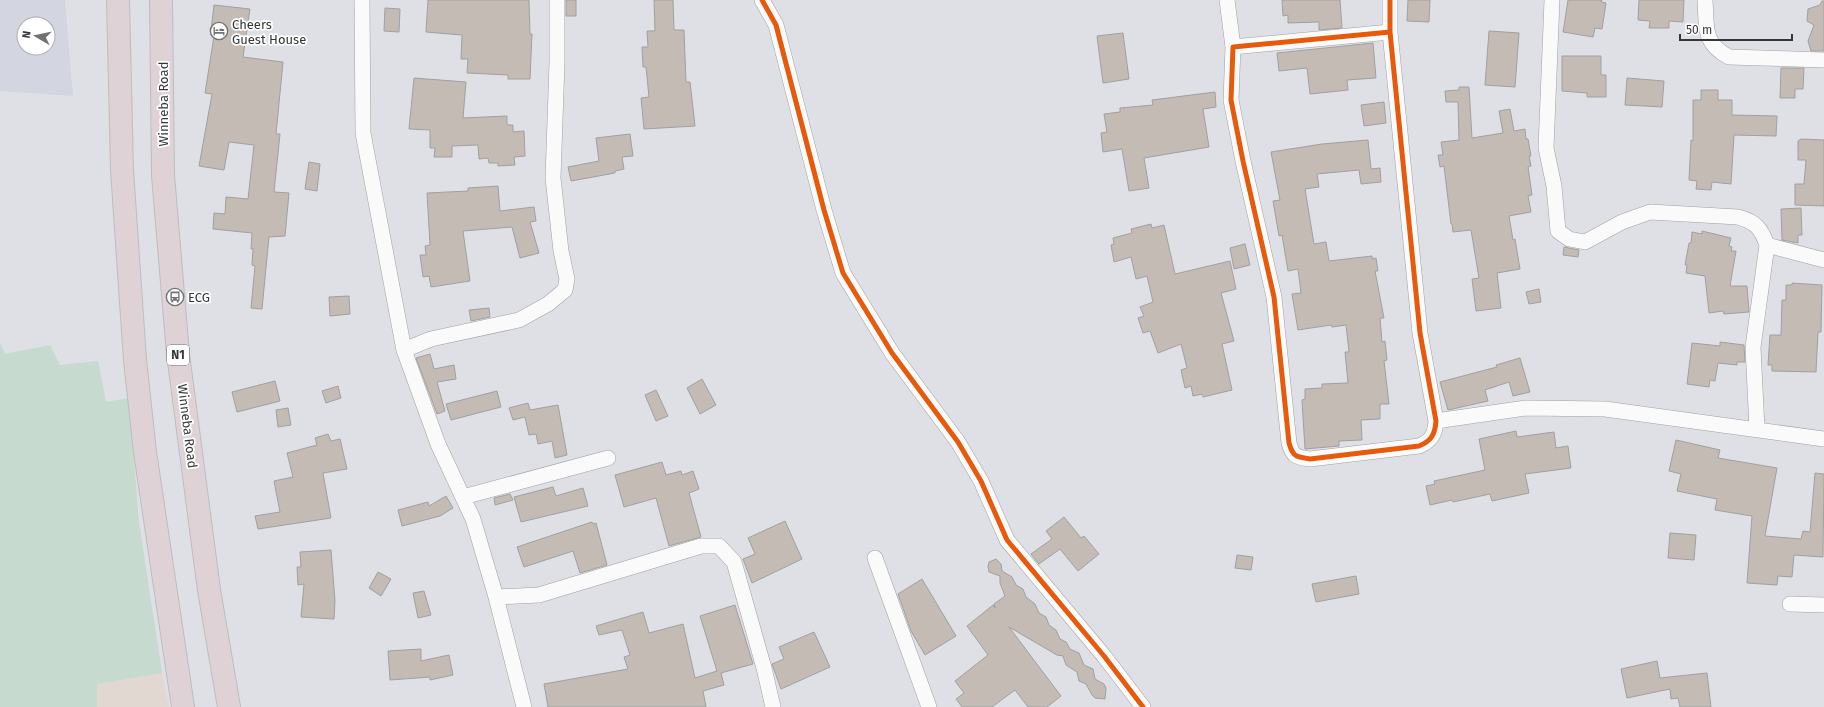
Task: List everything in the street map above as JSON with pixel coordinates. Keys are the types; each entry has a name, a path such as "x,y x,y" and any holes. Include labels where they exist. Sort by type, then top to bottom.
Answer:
{"highway":[{"path":"118,0 122,170 135,360 145,452 183,707"},
{"name":"Winneba Road","path":"162,0 163,175 178,354 209,590 229,707"}],"street":[{"path":"362,0 363,133 404,350 438,444 473,519 496,597 524,707"},
{"path":"404,350 431,340 519,320 548,304 565,290 567,279 561,251 553,178 557,62 557,0"},
{"path":"762,0 776,26 824,210 843,273 892,354 958,442 981,481 1007,540 1104,656 1143,707"},
{"path":"1227,0 1233,47 1231,100 1243,162 1274,297 1289,443 1292,453 1298,457 1310,459 1419,446 1430,442 1436,431 1436,421 1420,334 1390,32 1390,0"},
{"path":"1552,0 1546,148 1554,186 1558,231 1569,239 1585,242 1622,222 1650,212 1716,215 1738,217 1752,221 1763,233 1767,245 1753,347 1757,429"},
{"path":"1705,0 1707,36 1717,51 1728,57 1824,60"},
{"path":"1233,47 1390,32"},
{"path":"1767,245 1824,260"},
{"path":"1436,421 1526,408 1605,409 1824,439"},
{"path":"463,497 608,458"},
{"path":"496,597 540,595 701,546 719,546 734,562 764,668 773,707"},
{"path":"875,558 929,707"},
{"path":"1790,604 1824,605"}],"shaded area":[{"path":"0,0 65,0 73,96 0,91"},
{"path":"162,673 169,707 97,707 97,684"}],"green space":[{"path":"0,342 5,354 50,345 60,365 98,361 106,402 129,398 139,522 162,673 97,684 97,707 0,707"}],"building":[{"path":"428,0 529,0 530,34 532,34 530,79 508,79 508,75 467,73 468,59 461,59 462,35 426,32"},
{"path":"566,0 576,0 576,16 566,16"},
{"path":"654,0 673,0 674,30 684,30 686,82 690,82 695,126 644,129 641,98 649,97 646,67 643,67 642,47 648,47 647,31 655,31"},
{"path":"1282,0 1340,0 1342,28 1319,30 1319,22 1288,23 1288,15 1283,16"},
{"path":"1408,0 1430,0 1429,22 1407,21"},
{"path":"1568,0 1602,0 1601,2 1606,3 1602,29 1595,28 1593,37 1563,32"},
{"path":"1639,0 1684,0 1683,22 1669,21 1669,28 1649,28 1650,21 1638,20"},
{"path":"1822,1 1824,1 1824,51 1811,51 1808,41 1814,25 1807,21 1808,9 1820,5"},
{"path":"214,5 250,9 243,57 283,62 276,134 280,134 274,192 289,193 285,236 269,237 262,309 251,308 255,266 252,265 252,233 213,229 214,213 225,214 226,197 248,199 254,145 229,142 224,170 199,166 212,94 205,93 215,30 211,30"},
{"path":"385,8 400,9 399,32 384,31"},
{"path":"1489,31 1519,33 1515,87 1485,85"},
{"path":"1123,33 1129,79 1103,83 1097,36"},
{"path":"1373,43 1376,78 1347,80 1348,90 1310,94 1307,68 1279,71 1277,53"},
{"path":"1562,56 1601,56 1601,75 1606,75 1606,97 1587,97 1587,93 1562,91"},
{"path":"1781,68 1804,68 1803,89 1795,89 1795,98 1780,98"},
{"path":"414,78 466,82 463,118 507,116 507,125 513,125 513,132 524,131 525,156 514,157 515,165 498,166 498,163 489,163 488,158 479,159 478,145 452,146 452,157 434,157 435,148 430,148 430,130 409,129"},
{"path":"1627,78 1664,81 1662,107 1625,105"},
{"path":"1459,87 1469,87 1472,138 1503,133 1499,111 1510,109 1514,131 1525,129 1526,139 1528,139 1531,166 1528,167 1532,195 1528,196 1531,212 1509,216 1513,240 1515,239 1520,269 1497,273 1501,308 1476,311 1472,279 1479,278 1471,230 1453,232 1444,166 1440,167 1438,155 1443,155 1441,142 1459,140 1458,102 1446,102 1445,91 1459,90"},
{"path":"1701,90 1718,90 1718,100 1732,100 1732,115 1777,116 1776,136 1734,135 1731,184 1712,182 1711,190 1696,189 1697,181 1689,180 1691,140 1693,141 1693,100 1701,100"},
{"path":"1215,92 1216,107 1203,109 1209,147 1144,158 1149,188 1129,191 1122,149 1103,152 1101,133 1107,132 1104,114 1120,112 1120,108 1153,105 1152,100"},
{"path":"1384,102 1386,123 1364,126 1361,105"},
{"path":"630,134 633,156 622,157 624,169 615,171 615,173 571,181 568,167 599,161 596,138"},
{"path":"1801,139 1824,140 1824,206 1795,205 1795,184 1804,184 1806,160 1798,160 1798,141"},
{"path":"1368,140 1371,169 1380,168 1381,182 1361,184 1359,170 1317,174 1319,187 1305,189 1314,244 1326,242 1329,261 1372,256 1372,259 1376,258 1378,271 1375,271 1384,318 1380,318 1382,342 1385,341 1387,360 1384,361 1389,404 1380,404 1380,419 1361,420 1362,440 1339,441 1339,446 1305,449 1302,400 1305,399 1305,389 1322,388 1322,384 1348,383 1345,352 1349,352 1346,325 1332,327 1331,325 1298,330 1292,294 1301,293 1298,269 1288,271 1282,235 1279,236 1273,201 1280,200 1271,152 1322,144"},
{"path":"309,162 320,164 317,191 305,189"},
{"path":"498,186 500,211 534,207 536,221 530,222 539,253 520,258 512,227 463,231 470,281 431,287 429,276 423,277 420,255 426,255 425,246 430,245 427,193 468,191 468,188"},
{"path":"1801,208 1802,235 1798,235 1798,243 1782,240 1781,209"},
{"path":"1151,224 1152,228 1164,225 1175,274 1230,261 1236,289 1221,293 1234,341 1222,344 1232,390 1203,397 1202,394 1193,396 1191,386 1185,388 1181,370 1187,368 1181,344 1158,353 1150,331 1143,333 1138,318 1144,316 1140,307 1153,302 1147,276 1136,279 1131,257 1114,262 1111,245 1114,244 1113,238 1132,233 1131,229"},
{"path":"1702,231 1731,238 1729,246 1732,247 1731,251 1736,251 1730,286 1747,286 1749,312 1724,314 1723,311 1709,313 1705,276 1686,273 1687,265 1685,265 1689,243 1691,243 1692,232 1702,234"},
{"path":"1245,244 1250,265 1234,269 1230,248"},
{"path":"1564,247 1579,250 1578,257 1563,255"},
{"path":"1792,283 1822,285 1821,332 1818,332 1816,372 1772,371 1772,365 1768,365 1770,335 1781,335 1782,300 1786,300 1786,285 1792,285"},
{"path":"1539,289 1541,302 1529,304 1526,292"},
{"path":"349,296 350,314 330,316 329,297"},
{"path":"489,308 490,317 471,321 469,310"},
{"path":"1720,342 1744,345 1745,362 1737,362 1737,365 1718,363 1715,381 1710,380 1709,387 1687,384 1692,343 1720,346"},
{"path":"430,354 434,369 454,365 456,379 437,382 445,411 437,414 416,358"},
{"path":"1520,358 1530,392 1513,396 1509,382 1485,390 1488,401 1448,410 1440,382 1497,367 1496,365"},
{"path":"702,379 716,405 700,414 687,388"},
{"path":"275,381 280,401 237,412 232,392"},
{"path":"338,386 341,398 326,403 322,391"},
{"path":"656,390 668,416 656,421 645,395"},
{"path":"497,391 501,407 451,420 446,404"},
{"path":"528,403 530,410 558,405 567,455 555,458 552,441 538,444 536,434 529,435 525,417 513,420 509,408"},
{"path":"288,408 291,425 278,427 276,410"},
{"path":"1516,431 1517,437 1554,432 1556,448 1568,446 1571,468 1525,474 1529,493 1492,501 1490,494 1430,505 1426,486 1435,484 1434,481 1485,470 1479,439"},
{"path":"328,434 331,441 340,439 347,469 323,473 331,518 258,529 255,516 280,512 274,481 293,477 287,453 317,445 315,438"},
{"path":"1676,440 1720,450 1718,458 1777,468 1765,536 1801,539 1803,531 1810,532 1815,473 1824,474 1823,557 1794,555 1792,577 1778,576 1777,585 1747,583 1752,516 1715,510 1717,499 1677,491 1681,474 1669,471"},
{"path":"662,462 666,475 681,471 682,475 693,471 699,489 689,493 701,537 669,546 656,498 624,507 615,475"},
{"path":"553,487 556,496 583,488 588,506 521,522 514,497"},
{"path":"510,494 513,500 495,505 494,498"},
{"path":"446,496 453,508 440,516 402,526 398,510 428,502 429,506"},
{"path":"1064,517 1081,538 1084,536 1099,554 1078,571 1060,549 1039,564 1031,554 1052,539 1046,531"},
{"path":"785,521 802,559 752,583 743,559 755,554 748,538"},
{"path":"592,522 593,524 596,523 607,565 580,573 573,551 524,567 517,547"},
{"path":"1670,533 1696,535 1694,560 1668,558"},
{"path":"331,550 335,601 334,619 301,617 304,584 298,585 297,567 301,567 300,552"},
{"path":"1237,555 1253,557 1251,570 1235,568"},
{"path":"996,559 1001,564 1002,571 1012,577 1016,585 1023,589 1026,597 1035,604 1039,613 1046,617 1049,625 1056,630 1060,639 1066,642 1070,649 1079,653 1084,665 1093,669 1095,679 1104,684 1106,688 1105,699 1095,698 1092,695 1086,684 1079,681 1077,672 1066,665 1063,656 1057,655 1009,627 1061,696 1047,707 1028,707 1015,690 992,707 962,707 956,699 964,693 955,681 988,655 967,626 993,605 995,608 994,604 1005,596 1000,583 1000,576 989,572 989,562"},
{"path":"378,572 391,579 381,596 369,588"},
{"path":"1356,576 1359,594 1316,602 1312,584"},
{"path":"922,579 956,636 925,655 911,631 898,594"},
{"path":"424,591 431,615 418,618 413,593"},
{"path":"735,605 753,664 721,673 724,685 703,691 706,707 548,707 544,684 628,669 624,657 630,655 622,630 599,635 596,626 643,612 649,633 683,624 695,678 717,671 700,616"},
{"path":"814,632 830,667 781,689 772,664 784,659 779,647"},
{"path":"421,649 421,661 449,655 453,675 430,680 430,677 390,680 388,651"},
{"path":"1657,661 1660,678 1707,673 1711,707 1680,707 1678,698 1671,699 1670,689 1627,698 1621,669"}],"cycle path":[{"path":"762,0 776,25 824,210 843,273 892,353 958,442 981,481 1007,540 1104,656 1143,707"},
{"path":"1390,0 1390,32 1420,333 1436,421 1432,437 1427,442 1419,446 1310,459 1301,458 1294,454 1289,443 1274,297 1243,161 1231,100 1233,47 1390,32"}],"place":[{"name":"Cheers Guest House","path":"219,31"},
{"name":"ECG","path":"175,297"}]}
